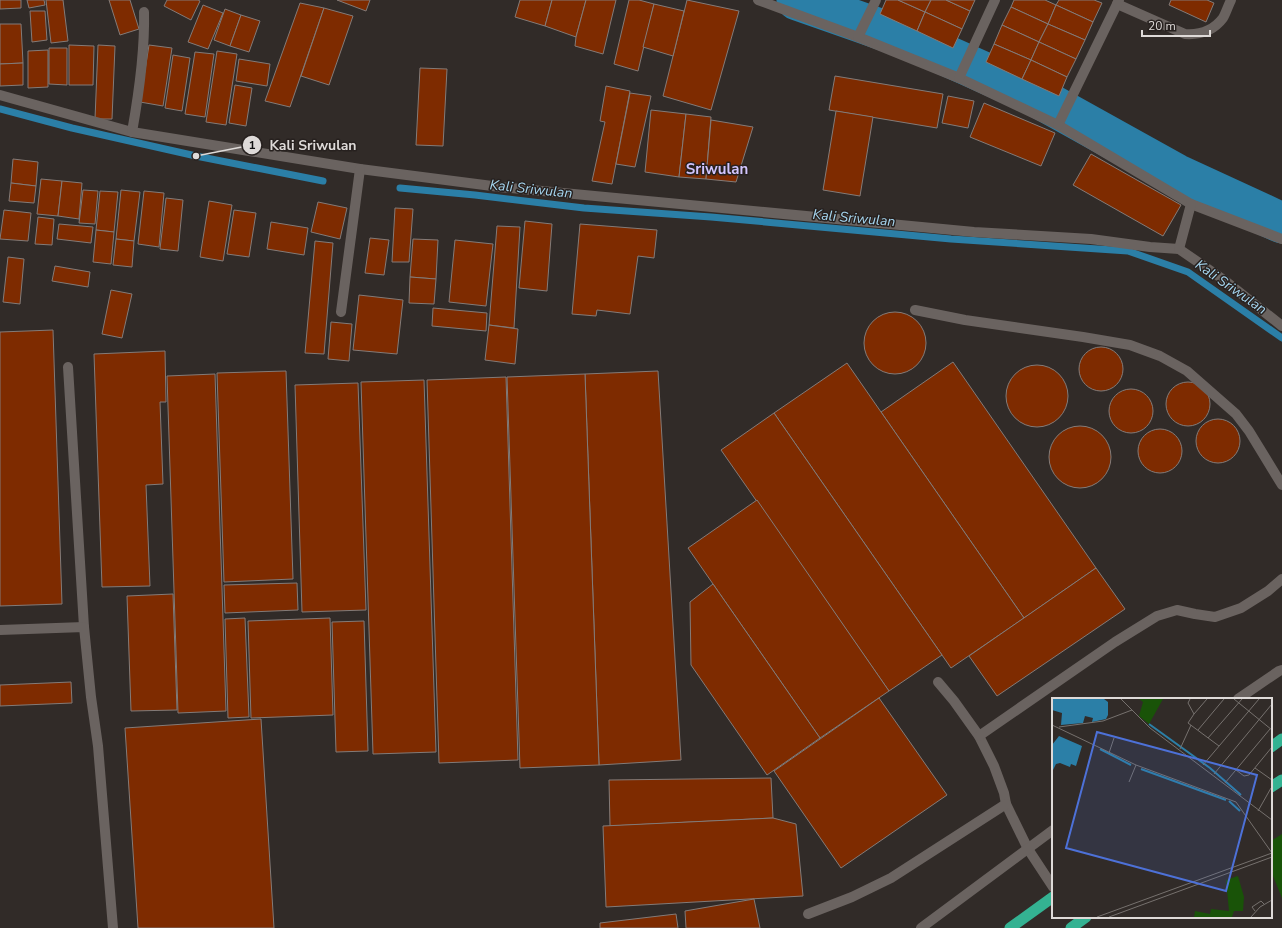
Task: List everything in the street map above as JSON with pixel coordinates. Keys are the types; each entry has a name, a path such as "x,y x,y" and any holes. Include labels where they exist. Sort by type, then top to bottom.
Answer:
{"highway":[{"path":"1272,746 1282,739"},
{"path":"1272,786 1282,780"},
{"path":"1010,928 1052,898"},
{"path":"1071,928 1085,918"}],"street":[{"path":"758,0 860,33 960,74 1060,121 1191,204 1282,239"},
{"path":"860,33 876,0"},
{"path":"960,74 995,0"},
{"path":"1060,121 1118,2 1185,34 1193,34 1211,30 1223,18 1231,0"},
{"path":"132,132 140,83 144,34 144,12"},
{"path":"0,95 132,132 360,169 500,187 974,232 1091,239 1150,247 1179,249 1224,280 1282,326"},
{"path":"341,312 360,169"},
{"path":"1179,249 1191,204"},
{"path":"915,310 965,320 1130,345 1160,356 1187,371 1236,414 1252,435 1282,485"},
{"path":"68,367 84,627 91,698 98,746 113,928"},
{"path":"979,736 1115,642 1157,616 1177,610 1215,617 1241,608 1268,591 1282,579"},
{"path":"0,630 84,627"},
{"path":"1239,698 1282,670"},
{"path":"938,682 954,701 979,736 994,766 1004,793 1006,804 1028,849 1052,885"},
{"path":"808,914 852,897 891,878 1006,804"},
{"path":"921,928 1052,831"}],"green space":[{"path":"1282,834 1282,898 1272,873 1272,840"}],"building":[{"path":"0,0 21,0 21,8 0,9"},
{"path":"27,0 44,0 45,5 29,8"},
{"path":"46,0 63,0 68,41 51,43"},
{"path":"109,0 130,0 139,29 120,35"},
{"path":"167,0 200,1 191,20 164,6"},
{"path":"337,0 370,0 366,11"},
{"path":"520,0 552,0 545,26 515,17"},
{"path":"552,0 586,0 576,37 545,26"},
{"path":"586,0 616,0 603,54 575,46"},
{"path":"629,0 639,0 654,4 638,71 614,64"},
{"path":"687,0 739,11 711,110 663,96"},
{"path":"886,0 898,0 925,12 917,31 880,14"},
{"path":"898,0 931,0 925,12"},
{"path":"931,0 946,0 970,11 962,29 925,12"},
{"path":"946,0 975,0 970,11"},
{"path":"1014,0 1045,0 1056,5 1048,24 1011,7"},
{"path":"1059,0 1094,0 1102,3 1093,22 1056,5"},
{"path":"1171,0 1207,0 1214,3 1206,22 1169,5"},
{"path":"300,3 324,8 290,107 265,101"},
{"path":"654,4 684,11 673,56 643,47"},
{"path":"203,5 223,13 208,49 188,42"},
{"path":"1056,5 1093,22 1085,40 1048,24"},
{"path":"1011,7 1048,24 1039,42 1002,25"},
{"path":"324,8 353,16 329,85 301,76"},
{"path":"225,9 241,15 230,46 214,40"},
{"path":"30,11 45,11 47,40 32,42"},
{"path":"925,12 962,29 953,48 917,31"},
{"path":"241,15 260,21 249,52 230,46"},
{"path":"0,24 21,24 23,63 0,64"},
{"path":"1048,24 1085,40 1076,59 1039,42"},
{"path":"1002,25 1039,42 1031,60 994,44"},
{"path":"1039,42 1076,59 1067,77 1031,60"},
{"path":"994,44 1031,60 1022,79 986,62"},
{"path":"69,45 94,46 93,85 69,85"},
{"path":"98,45 115,46 112,119 95,119"},
{"path":"149,45 172,48 163,106 140,102"},
{"path":"49,48 67,48 67,85 49,84"},
{"path":"48,50 48,87 28,88 28,51"},
{"path":"217,51 237,54 226,125 206,122"},
{"path":"195,52 214,54 205,117 185,114"},
{"path":"173,55 190,58 182,111 165,108"},
{"path":"239,59 270,64 267,86 236,81"},
{"path":"1031,60 1067,77 1059,96 1022,79"},
{"path":"23,63 23,85 0,86 0,64"},
{"path":"420,68 447,69 443,146 416,145"},
{"path":"835,76 943,94 937,128 829,110"},
{"path":"235,85 252,88 246,126 229,123"},
{"path":"606,86 630,91 612,184 592,181 605,122 600,121"},
{"path":"630,93 651,96 635,167 616,164"},
{"path":"948,96 974,101 968,128 942,123"},
{"path":"984,103 1055,133 1041,166 970,137"},
{"path":"651,110 686,114 679,177 645,172"},
{"path":"836,111 873,117 860,196 823,190"},
{"path":"686,114 711,117 706,179 679,177"},
{"path":"711,120 753,127 736,182 706,179"},
{"path":"1091,154 1181,205 1163,236 1073,185"},
{"path":"13,159 38,162 36,186 11,183"},
{"path":"41,179 62,181 58,216 37,214"},
{"path":"62,181 82,183 79,219 58,216"},
{"path":"11,183 36,186 34,203 9,201"},
{"path":"83,190 98,191 95,224 79,223"},
{"path":"121,190 140,192 134,241 116,239"},
{"path":"100,191 118,192 114,232 96,230"},
{"path":"144,191 164,193 159,247 138,244"},
{"path":"166,198 183,200 178,251 160,249"},
{"path":"209,201 232,205 223,261 200,257"},
{"path":"318,202 347,208 340,239 311,232"},
{"path":"395,208 413,209 409,262 392,262"},
{"path":"4,210 31,213 28,241 0,239"},
{"path":"234,210 256,213 249,257 227,254"},
{"path":"38,217 54,219 52,245 35,244"},
{"path":"525,221 552,224 547,291 519,288"},
{"path":"271,222 308,228 304,255 267,249"},
{"path":"59,224 93,227 91,243 57,239"},
{"path":"580,224 657,230 654,258 638,256 630,314 597,310 596,316 572,314"},
{"path":"497,226 520,227 514,328 489,325"},
{"path":"96,230 114,232 111,264 93,262"},
{"path":"370,238 389,240 384,275 365,273"},
{"path":"116,239 134,241 132,267 113,265"},
{"path":"413,239 438,240 436,279 410,277"},
{"path":"455,240 493,244 486,306 449,302"},
{"path":"315,241 333,243 324,354 305,353"},
{"path":"8,257 24,259 20,304 3,302"},
{"path":"55,266 90,272 88,287 52,281"},
{"path":"410,277 436,279 434,304 409,303"},
{"path":"111,290 132,294 122,338 102,334"},
{"path":"359,295 403,300 397,354 353,350"},
{"path":"433,308 487,313 486,331 432,326"},
{"path":"895,312 907,314 917,321 924,331 926,343 924,355 917,365 907,372 895,374 883,372 873,365 866,355 864,343 866,331 873,321 883,314"},
{"path":"331,322 352,324 349,361 328,359"},
{"path":"489,325 518,329 515,364 485,360"},
{"path":"53,330 62,604 0,606 0,332"},
{"path":"1097,347 1105,347 1117,353 1123,365 1123,373 1117,385 1105,391 1097,391 1085,385 1079,373 1079,365 1085,353"},
{"path":"165,351 166,402 160,402 163,484 146,485 150,586 102,587 94,354"},
{"path":"953,362 1096,568 1024,618 881,412"},
{"path":"847,363 1024,618 951,668 774,413"},
{"path":"1037,365 1049,367 1059,374 1066,384 1068,396 1066,408 1059,418 1049,425 1037,427 1025,425 1015,418 1008,408 1006,396 1008,384 1015,374 1025,367"},
{"path":"286,371 293,579 224,582 217,373"},
{"path":"658,371 681,760 599,765 585,374"},
{"path":"215,374 226,711 178,713 167,376"},
{"path":"585,374 599,765 520,768 507,377"},
{"path":"506,377 518,760 439,763 427,380"},
{"path":"424,380 436,752 373,754 361,382"},
{"path":"1184,382 1192,382 1204,388 1210,400 1210,408 1204,420 1192,426 1184,426 1172,420 1166,408 1166,400 1172,388"},
{"path":"358,383 366,610 302,612 295,385"},
{"path":"1127,389 1135,389 1147,395 1153,407 1153,415 1147,427 1135,433 1127,433 1115,427 1109,415 1109,407 1115,395"},
{"path":"774,413 942,655 889,691 721,450"},
{"path":"1214,419 1222,419 1234,425 1240,437 1240,445 1234,457 1222,463 1214,463 1202,457 1196,445 1196,437 1202,425"},
{"path":"1080,426 1092,428 1102,435 1109,445 1111,457 1109,469 1102,479 1092,486 1080,488 1068,486 1058,479 1051,469 1049,457 1051,445 1058,435 1068,428"},
{"path":"1156,429 1164,429 1176,435 1182,447 1182,455 1176,467 1164,473 1156,473 1144,467 1138,455 1138,447 1144,435"},
{"path":"757,500 889,691 820,738 688,548"},
{"path":"1096,568 1125,609 997,696 969,656"},
{"path":"297,583 298,610 225,613 224,585"},
{"path":"713,584 820,738 767,775 691,665 690,602"},
{"path":"173,594 177,710 131,711 127,596"},
{"path":"245,618 249,717 228,718 225,619"},
{"path":"330,618 333,715 251,718 248,621"},
{"path":"364,621 368,751 336,752 332,622"},
{"path":"71,682 72,703 0,706 0,685"},
{"path":"879,698 947,795 841,868 774,771"},
{"path":"261,719 274,928 138,928 125,728"},
{"path":"771,778 773,818 610,826 609,780"},
{"path":"773,818 796,824 803,896 606,907 603,826"},
{"path":"754,899 760,928 686,928 685,911"},
{"path":"676,914 678,928 600,928 600,923"}],"waterway":[{"path":"797,0 914,41 1032,94 1176,174 1282,223"},
{"name":"Kali Sriwulan","path":"0,109 72,128 196,156 323,181"},
{"name":"Kali Sriwulan","path":"400,188 584,208 711,217 951,239 1128,251 1188,272 1282,338"}],"place":[{"name":"Kali Sriwulan","path":"196,156"}],"district":[{"name":"Sriwulan","path":"717,169"}]}
